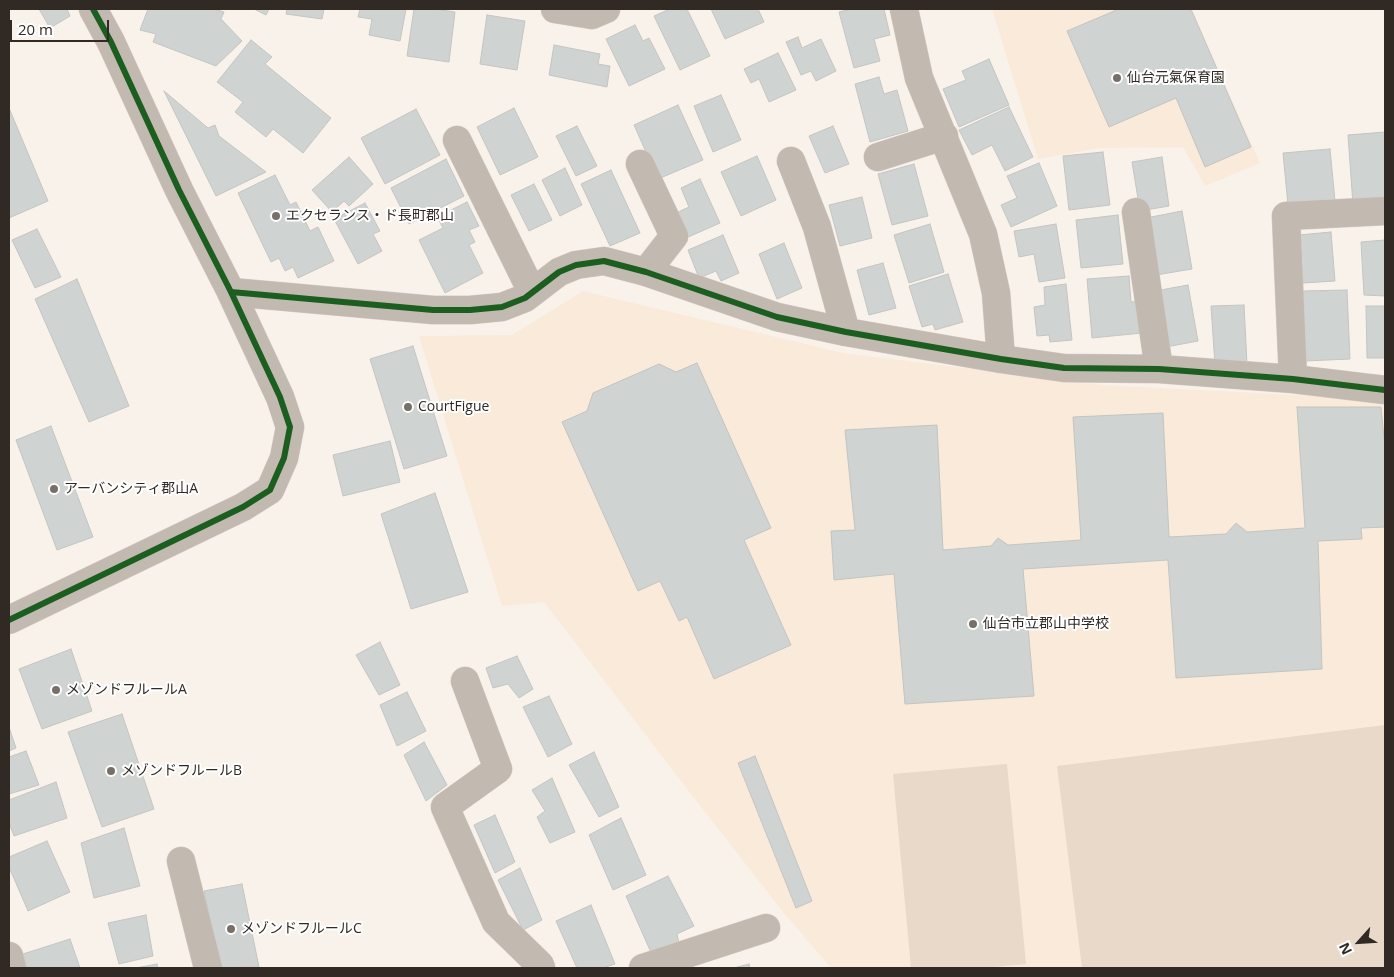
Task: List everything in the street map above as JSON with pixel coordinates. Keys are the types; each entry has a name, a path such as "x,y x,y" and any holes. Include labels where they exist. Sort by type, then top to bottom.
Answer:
{"street":[{"path":"9,620 243,508 270,490 284,458 290,427 280,397 231,292 179,190 111,42 93,9"},
{"path":"555,9 592,15 606,9"},
{"path":"911,10 919,78 983,234 996,293 1001,359"},
{"path":"878,157 944,136"},
{"path":"457,140 532,292"},
{"path":"791,161 816,228 846,332"},
{"path":"640,164 674,236 646,272"},
{"path":"1293,379 1286,216 1385,211"},
{"path":"1136,212 1159,370"},
{"path":"231,292 433,310 470,310 502,307 525,298 558,272 576,265 604,261 646,272 777,317 846,332 1001,359 1064,368 1159,370 1293,379 1385,390"},
{"path":"465,681 498,769 445,807 496,922 541,968"},
{"path":"181,861 208,968"},
{"path":"643,968 766,928"},
{"path":"9,956 12,968"}],"shaded area":[{"name":"仙台元氣保育園","path":"992,9 1191,9 1260,163 1205,186 1183,147 1100,148 1038,159"},
{"name":"仙台市立郡山中学校","path":"583,291 843,353 1102,385 1385,401 1385,968 831,968 783,912 544,602 502,606 419,336 512,335"},
{"path":"1385,725 1385,968 1082,968 1057,766"},
{"path":"1007,764 1026,964 981,968 911,968 893,774"}],"building":[{"path":"39,9 67,9 70,16 50,28"},
{"path":"148,9 214,9 224,12 221,19 242,41 216,66 153,42 156,34 140,30"},
{"path":"254,9 269,9 266,15"},
{"path":"287,9 324,9 322,19 286,14"},
{"path":"360,9 406,9 400,41 369,35 372,19 358,17"},
{"path":"414,9 455,12 449,62 407,56"},
{"path":"670,9 687,9 710,56 680,70 654,16"},
{"path":"711,9 758,9 764,22 725,39"},
{"path":"851,9 884,9 890,35 874,39 880,61 854,68 839,12"},
{"path":"1119,9 1191,9 1251,147 1205,167 1176,98 1109,127 1067,31"},
{"path":"487,15 525,21 517,70 480,64"},
{"path":"635,25 643,41 649,38 665,69 629,86 606,39"},
{"path":"798,37 802,48 821,39 836,71 816,81 811,71 801,75 786,42"},
{"path":"251,40 272,57 265,64 331,118 303,153 273,129 266,137 235,112 243,102 217,82"},
{"path":"554,45 600,54 598,64 610,66 607,87 549,75"},
{"path":"778,53 796,90 769,102 759,79 751,83 744,69"},
{"path":"989,59 1009,105 959,127 943,89 966,80 962,71"},
{"path":"879,77 884,94 897,90 908,131 870,142 855,84"},
{"path":"164,91 208,128 215,125 219,136 266,172 216,196"},
{"path":"721,95 741,140 713,152 694,106"},
{"path":"678,105 703,160 658,179 634,125"},
{"path":"1009,107 1033,157 1005,171 992,145 972,155 959,130"},
{"path":"9,108 48,201 9,218"},
{"path":"514,108 538,157 500,175 477,127"},
{"path":"416,109 440,155 385,184 361,138"},
{"path":"577,126 597,166 576,176 556,136"},
{"path":"833,126 849,164 825,173 809,136"},
{"path":"1385,132 1385,203 1353,205 1348,135"},
{"path":"1330,149 1335,201 1288,205 1283,153"},
{"path":"1103,152 1110,205 1069,210 1063,156"},
{"path":"757,156 776,200 741,216 721,172"},
{"path":"349,157 373,184 349,206 344,201 332,212 312,190"},
{"path":"1162,157 1169,206 1140,211 1132,162"},
{"path":"446,159 464,196 409,224 391,188"},
{"path":"1039,163 1057,206 1011,227 1001,205 1017,198 1007,176"},
{"path":"914,164 928,216 892,225 878,174"},
{"path":"565,168 582,205 560,216 542,180"},
{"path":"611,170 640,233 610,246 581,184"},
{"name":"エクセランス・ド長町郡山","path":"275,175 290,205 296,202 310,231 318,227 334,261 298,278 293,267 285,271 279,258 271,262 238,193"},
{"path":"700,179 720,223 686,238 674,214 689,207 681,188"},
{"path":"534,184 552,220 529,231 511,195"},
{"path":"862,197 872,238 840,246 829,205"},
{"path":"467,202 479,226 469,230 475,242 469,245 483,273 445,293 419,240 443,228 437,217"},
{"path":"365,203 380,231 373,234 382,251 358,264 334,219"},
{"path":"1182,211 1192,269 1156,275 1146,218"},
{"path":"1118,215 1123,264 1081,268 1076,220"},
{"path":"930,224 944,272 909,283 894,235"},
{"path":"1056,224 1065,278 1039,282 1034,254 1019,257 1014,231"},
{"path":"37,229 61,277 35,288 12,240"},
{"path":"1331,232 1335,281 1303,283 1299,235"},
{"path":"723,235 739,273 721,281 716,271 699,278 688,250"},
{"path":"1385,240 1385,296 1364,295 1361,242"},
{"path":"784,243 802,288 777,299 759,254"},
{"path":"883,263 896,308 869,315 857,270"},
{"path":"948,274 963,322 935,330 933,324 922,327 909,286"},
{"path":"1129,276 1131,302 1140,301 1142,333 1092,338 1087,279"},
{"path":"77,279 129,406 89,422 35,299"},
{"path":"1066,284 1072,340 1050,342 1049,335 1037,336 1034,307 1045,305 1044,287"},
{"path":"1188,285 1198,341 1166,347 1155,291"},
{"path":"1347,290 1350,359 1305,361 1302,291"},
{"path":"1244,305 1247,364 1215,365 1211,306"},
{"path":"1366,306 1385,306 1385,358 1367,358"},
{"name":"CourtFigue","path":"413,346 447,456 404,469 370,359"},
{"path":"697,363 771,528 744,540 791,645 714,679 687,617 679,621 660,581 638,591 562,422 587,411 593,393 659,364 676,372"},
{"path":"1297,407 1381,407 1385,448 1385,527 1361,528 1362,539 1318,541 1322,669 1176,678 1168,560 1023,569 1034,696 905,704 894,574 834,580 831,531 855,530 845,430 937,425 943,550 991,546 998,538 1008,545 1081,540 1073,417 1163,413 1169,537 1226,534 1236,523 1247,532 1305,528"},
{"name":"アーバンシティ郡山A","path":"51,426 93,537 57,550 16,440"},
{"path":"390,441 400,482 343,496 333,455"},
{"path":"435,493 468,592 411,609 381,514"},
{"path":"380,642 400,685 379,695 356,655"},
{"name":"メゾンドフルールA","path":"71,649 92,711 42,729 19,669"},
{"path":"517,656 533,689 519,698 508,684 493,688 486,668"},
{"path":"407,692 426,731 397,746 380,705"},
{"path":"549,696 572,744 548,757 523,707"},
{"name":"メゾンドフルールB","path":"122,714 154,809 102,827 68,732"},
{"path":"9,727 16,748 9,751"},
{"path":"424,742 447,785 426,801 404,755"},
{"path":"26,751 39,785 9,794 9,757"},
{"path":"594,752 619,807 599,817 569,765"},
{"path":"755,756 812,901 796,908 738,763"},
{"path":"552,778 575,832 550,843 537,817 545,811 532,790"},
{"path":"56,782 67,818 14,836 9,823 9,800"},
{"path":"495,815 515,862 495,873 474,825"},
{"path":"621,818 646,875 613,890 589,835"},
{"path":"124,828 140,886 94,898 81,843"},
{"path":"47,841 70,892 28,911 9,867 9,857"},
{"path":"520,868 542,920 523,930 498,880"},
{"path":"668,876 694,926 677,934 680,949 653,957 626,896"},
{"name":"メゾンドフルールC","path":"242,884 259,967 220,968 204,891"},
{"path":"591,905 615,964 603,968 577,968 556,921"},
{"path":"146,915 153,956 119,964 108,923"},
{"path":"70,939 80,968 27,968 23,954"},
{"path":"157,964 158,968 136,968"},
{"path":"749,964 750,968 734,968"}],"cycle path":[{"path":"9,620 243,507 270,490 284,458 290,427 280,397 231,292 179,190 111,42 93,9"},
{"path":"231,292 433,310 470,310 502,307 525,298 559,272 576,265 604,261 646,272 777,317 846,332 1001,359 1064,368 1159,369 1293,379 1385,390"}],"place":[{"name":"仙台元氣保育園","path":"1117,78"},
{"name":"エクセランス・ド長町郡山","path":"276,216"},
{"name":"CourtFigue","path":"408,407"},
{"name":"アーバンシティ郡山A","path":"54,489"},
{"name":"仙台市立郡山中学校","path":"973,624"},
{"name":"メゾンドフルールA","path":"56,690"},
{"name":"メゾンドフルールB","path":"111,771"},
{"name":"メゾンドフルールC","path":"231,929"}]}
